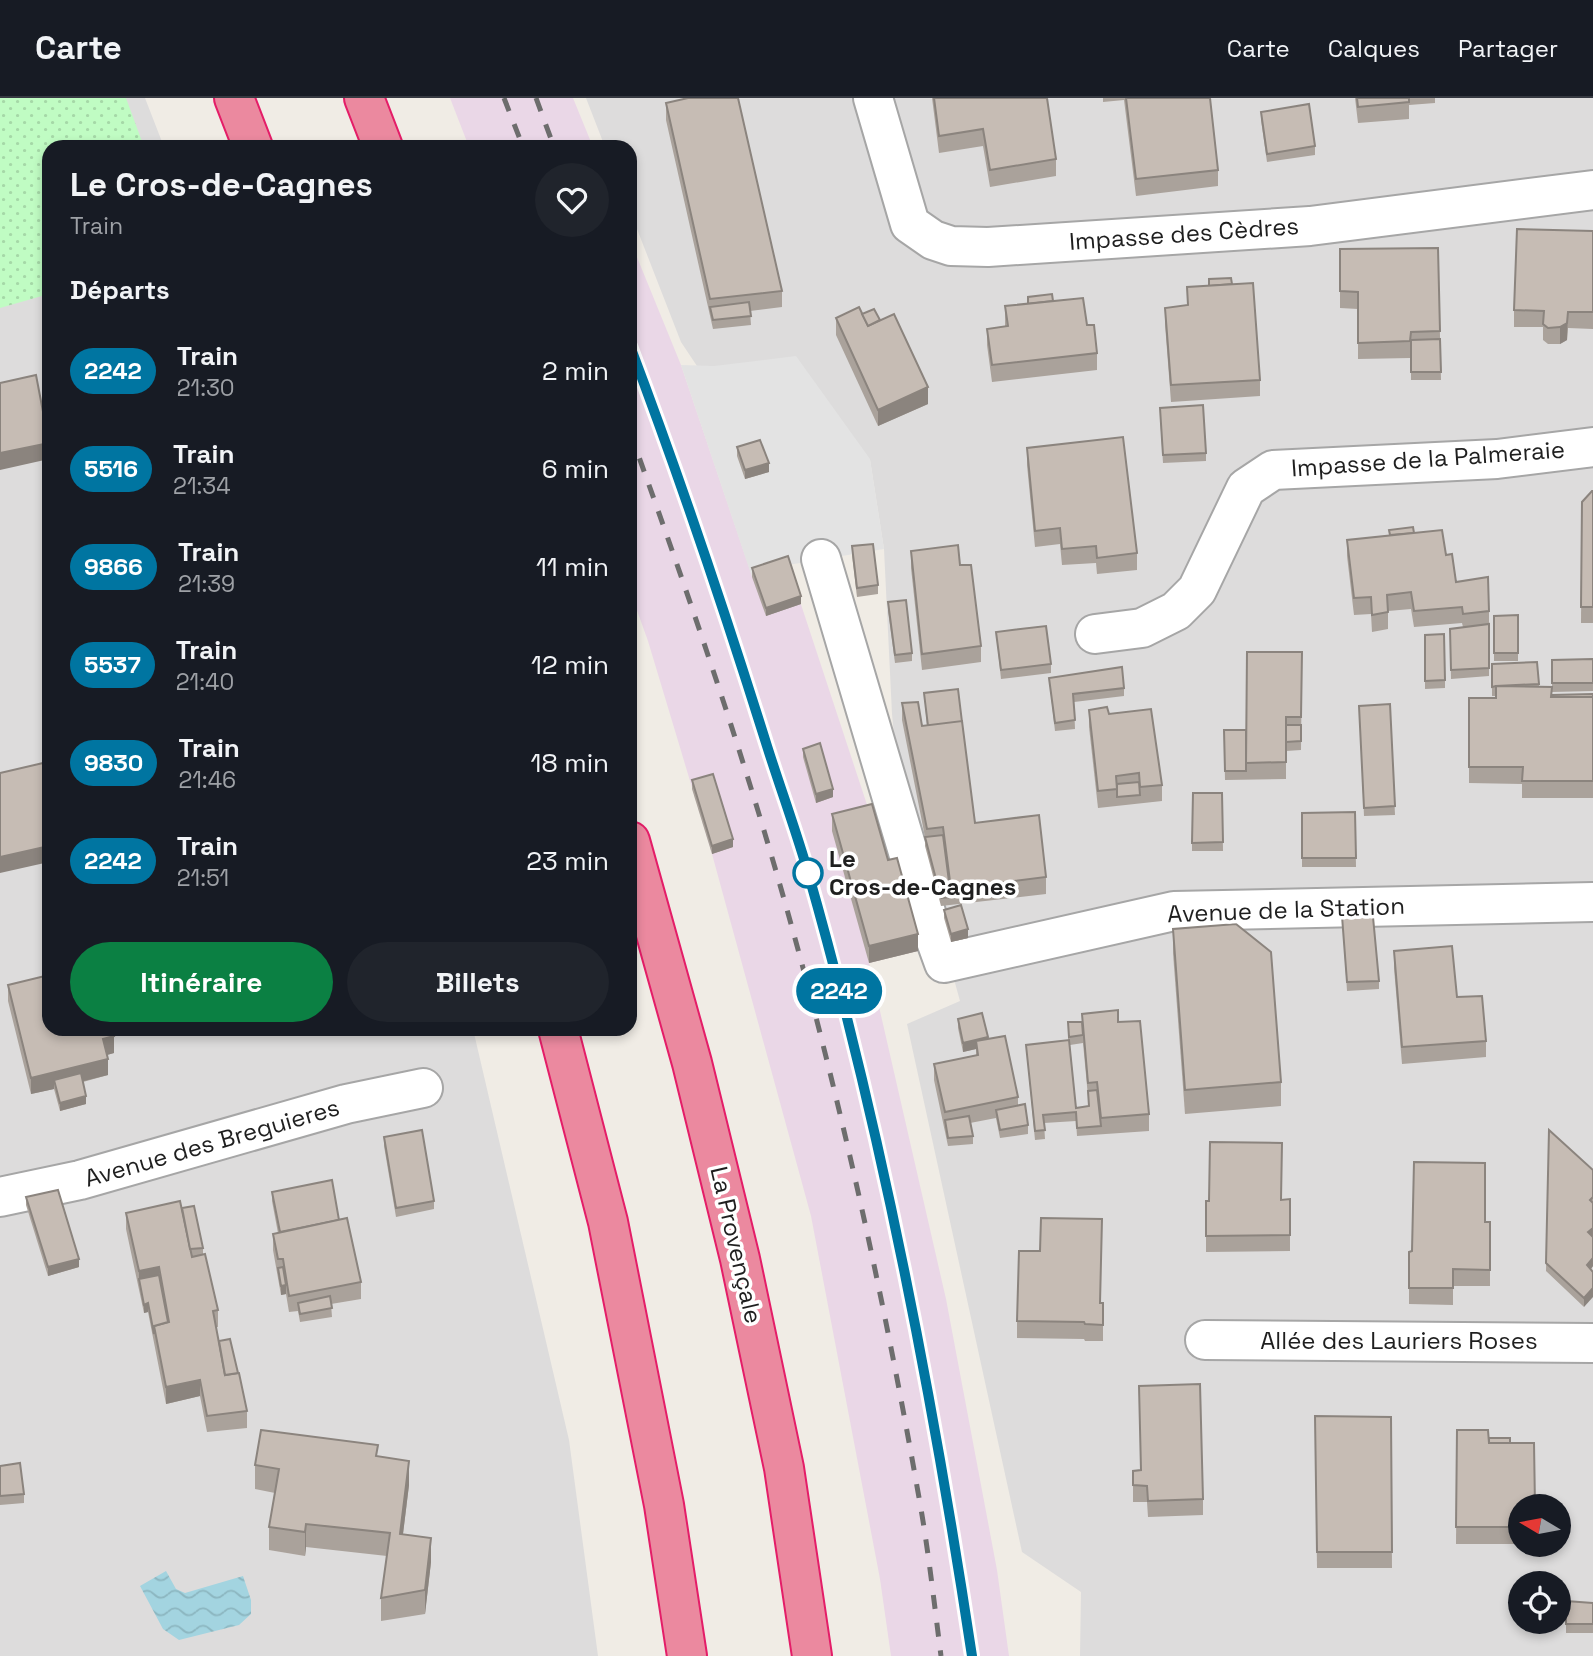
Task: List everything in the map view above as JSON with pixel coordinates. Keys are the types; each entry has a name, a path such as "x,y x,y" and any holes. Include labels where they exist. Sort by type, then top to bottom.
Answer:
{"highway":[{"path":"234,98 250,140"},
{"path":"364,98 380,140"},
{"name":"La Provençale","path":"637,866 692,1063 740,1259 784,1468 811,1656"},
{"path":"560,1036 608,1222 664,1504 687,1656"}],"street":[{"name":"Impasse des Cèdres","path":"873,98 910,224 933,240 951,246 988,247 1310,226 1593,190"},
{"name":"Impasse de la Palmeraie","path":"1095,634 1142,628 1176,611 1198,590 1246,488 1273,470 1497,459 1593,447"},
{"name":"Avenue de la Station","path":"821,559 927,916 944,963 1174,911 1593,902"},
{"name":"Avenue des Breguieres","path":"0,1197 80,1180 346,1104 423,1088"},
{"name":"Allée des Lauriers Roses","path":"1205,1340 1593,1343"}],"shaded area":[{"path":"0,98 145,98 161,140 42,140 42,1036 475,1036 569,1440 598,1656 0,1656"},
{"path":"450,98 573,98 590,140 466,140"},
{"path":"586,98 1593,98 1593,1656 1080,1656 1081,1592 1022,1552 907,1024 960,1001 898,776 892,714 884,549 870,460 714,367 697,366 681,342 637,229 637,140 602,140"},
{"path":"637,257 681,365 752,576 788,565 917,951 869,963 946,1299 997,1570 1009,1656 891,1656 880,1579 811,1216 712,854 637,610"},
{"path":"796,356 870,459 884,549 788,565 752,577 681,365 714,366"}],"green space":[{"path":"0,98 126,98 141,140 42,140 42,296 0,308"}],"water":[{"path":"166,1571 176,1589 185,1593 243,1576 251,1600 251,1614 239,1625 179,1640 163,1629 140,1586"}],"building":[{"path":"688,98 738,98 782,291 710,299 666,103"},
{"path":"934,98 1047,98 1056,159 990,170 983,129 939,136"},
{"path":"1126,98 1210,98 1218,170 1136,179"},
{"path":"1357,98 1409,98 1409,102 1358,107"},
{"path":"1309,104 1315,146 1267,154 1261,112"},
{"path":"1517,229 1593,231 1593,312 1568,312 1567,323 1548,328 1543,324 1544,311 1514,310"},
{"path":"1438,248 1440,331 1411,332 1410,341 1358,343 1358,292 1340,291 1340,249"},
{"path":"1231,278 1232,284 1209,286 1209,279"},
{"path":"1253,283 1260,380 1171,385 1165,308 1188,305 1187,287"},
{"path":"1052,294 1053,301 1028,304 1028,297"},
{"path":"1083,298 1087,325 1094,325 1097,353 992,365 987,329 1008,326 1005,306"},
{"path":"749,302 751,316 713,320 710,307"},
{"path":"859,307 868,326 894,314 928,387 878,410 836,318"},
{"path":"874,309 880,320 868,326 862,314"},
{"path":"1440,339 1441,372 1411,372 1411,340"},
{"path":"36,375 42,406 42,444 0,453 0,383"},
{"path":"1203,405 1206,453 1163,455 1160,408"},
{"path":"1123,437 1137,553 1097,558 1096,546 1062,549 1060,528 1035,531 1027,448"},
{"path":"760,440 769,463 745,470 737,447"},
{"path":"1592,491 1593,607 1581,607 1582,502"},
{"path":"1413,527 1414,533 1390,535 1389,530"},
{"path":"1442,530 1446,555 1452,554 1456,582 1488,577 1489,611 1463,614 1462,607 1414,611 1411,592 1387,595 1388,612 1372,615 1371,597 1354,598 1347,540"},
{"path":"873,544 878,585 857,588 852,546"},
{"path":"958,545 960,565 971,565 981,646 922,654 911,551"},
{"path":"788,556 801,596 766,608 752,568"},
{"path":"906,600 912,653 895,655 888,602"},
{"path":"1518,615 1518,653 1494,653 1494,616"},
{"path":"1489,624 1489,668 1451,670 1450,629"},
{"path":"1046,626 1051,664 1001,670 996,632"},
{"path":"1444,634 1445,680 1425,681 1425,635"},
{"path":"1247,652 1302,652 1301,717 1286,717 1286,762 1246,763"},
{"path":"1593,659 1593,683 1552,683 1552,660"},
{"path":"1537,662 1539,684 1492,687 1492,664"},
{"path":"1122,667 1124,688 1073,694 1075,720 1055,723 1049,678"},
{"path":"1496,686 1552,687 1551,697 1593,697 1593,781 1522,781 1523,767 1469,767 1469,698 1496,698"},
{"path":"958,689 962,722 928,726 924,693"},
{"path":"1593,694 1593,697 1552,697 1552,695"},
{"path":"918,702 922,726 962,721 975,823 1039,815 1046,877 951,889 943,827 927,829 902,703"},
{"path":"1390,704 1395,806 1364,808 1359,706"},
{"path":"1107,707 1109,714 1151,709 1162,785 1140,787 1139,773 1116,776 1117,789 1098,791 1089,710"},
{"path":"1286,725 1301,725 1301,741 1286,742"},
{"path":"1224,730 1246,730 1246,771 1225,771"},
{"path":"820,743 833,789 816,794 803,749"},
{"path":"42,763 42,848 0,857 0,773"},
{"path":"713,774 733,839 712,846 692,780"},
{"path":"1139,782 1140,795 1117,797 1117,784"},
{"path":"1193,793 1222,793 1223,842 1192,843"},
{"path":"872,804 888,860 897,858 918,934 869,946 832,814"},
{"path":"1355,812 1356,858 1302,858 1302,813"},
{"path":"943,835 951,897 941,898 925,837"},
{"path":"961,905 968,929 951,934 944,910"},
{"path":"1342,916 1373,917 1379,981 1347,982"},
{"path":"1236,924 1271,952 1281,1082 1185,1090 1173,929"},
{"path":"1452,946 1457,997 1482,996 1486,1041 1402,1047 1394,951"},
{"path":"42,977 42,1036 114,1036 103,1039 108,1059 31,1078 8,985"},
{"path":"1118,1010 1118,1022 1140,1021 1149,1114 1101,1118 1097,1082 1088,1083 1082,1014"},
{"path":"982,1013 988,1037 963,1043 958,1019"},
{"path":"1068,1022 1082,1022 1083,1035 1069,1037"},
{"path":"1005,1036 1018,1097 945,1112 934,1064 978,1055 976,1041"},
{"path":"1069,1040 1076,1108 1089,1106 1088,1091 1097,1090 1101,1126 1077,1128 1076,1112 1043,1115 1045,1130 1035,1131 1026,1045"},
{"path":"81,1073 86,1096 60,1103 54,1080"},
{"path":"1025,1104 1028,1125 1000,1130 996,1110"},
{"path":"969,1116 973,1136 948,1138 945,1120"},
{"path":"422,1130 434,1201 396,1208 384,1137"},
{"path":"1549,1130 1593,1170 1593,1197 1590,1200 1593,1203 1593,1228 1588,1232 1593,1237 1593,1258 1587,1265 1593,1272 1593,1288 1584,1298 1546,1263"},
{"path":"1210,1142 1282,1143 1281,1200 1290,1199 1290,1235 1206,1236"},
{"path":"1414,1162 1485,1163 1485,1222 1490,1222 1490,1270 1453,1269 1453,1288 1409,1288"},
{"path":"332,1180 339,1220 280,1232 272,1192"},
{"path":"58,1190 79,1259 48,1267 26,1197"},
{"path":"180,1201 192,1257 205,1254 218,1310 213,1311 225,1375 239,1373 247,1411 207,1416 200,1380 166,1387 154,1326 169,1322 159,1267 139,1271 126,1213"},
{"path":"194,1206 203,1248 190,1249 182,1208"},
{"path":"347,1218 361,1282 289,1296 283,1259 278,1259 273,1234"},
{"path":"1041,1218 1102,1219 1100,1303 1103,1303 1103,1325 1084,1322 1017,1321 1019,1251 1040,1251"},
{"path":"283,1267 286,1285 281,1286 278,1268"},
{"path":"159,1275 168,1322 154,1326 154,1334 148,1303 144,1305 139,1279"},
{"path":"330,1296 332,1308 300,1314 298,1303"},
{"path":"230,1339 238,1373 225,1375 219,1341"},
{"path":"1200,1384 1203,1499 1148,1501 1147,1486 1133,1485 1133,1471 1141,1470 1139,1386"},
{"path":"1315,1416 1391,1417 1392,1552 1317,1552"},
{"path":"261,1430 378,1445 376,1456 409,1461 400,1534 431,1538 425,1590 381,1598 390,1533 306,1524 305,1532 269,1527 279,1469 255,1465"},
{"path":"1457,1430 1488,1430 1489,1443 1534,1443 1535,1494 1508,1494 1508,1527 1456,1527"},
{"path":"1489,1438 1510,1438 1510,1443 1489,1443"},
{"path":"20,1463 24,1494 0,1496 0,1466"},
{"path":"1571,1601 1593,1603 1593,1624 1571,1624"}],"railway":[{"path":"504,98 520,140"},
{"path":"536,98 551,140"},
{"path":"637,365 745,672 807,869 834,966 881,1162 922,1359 972,1656"},
{"path":"637,452 746,771 821,1035 857,1187 904,1416 922,1512 941,1656"}],"train":[{"name":"2242","path":"637,365 731,630 807,869 848,1026 888,1189 919,1340 947,1490 972,1656"}],"place":[{"name":"Le Cros-de-Cagnes","path":"808,873"}]}
